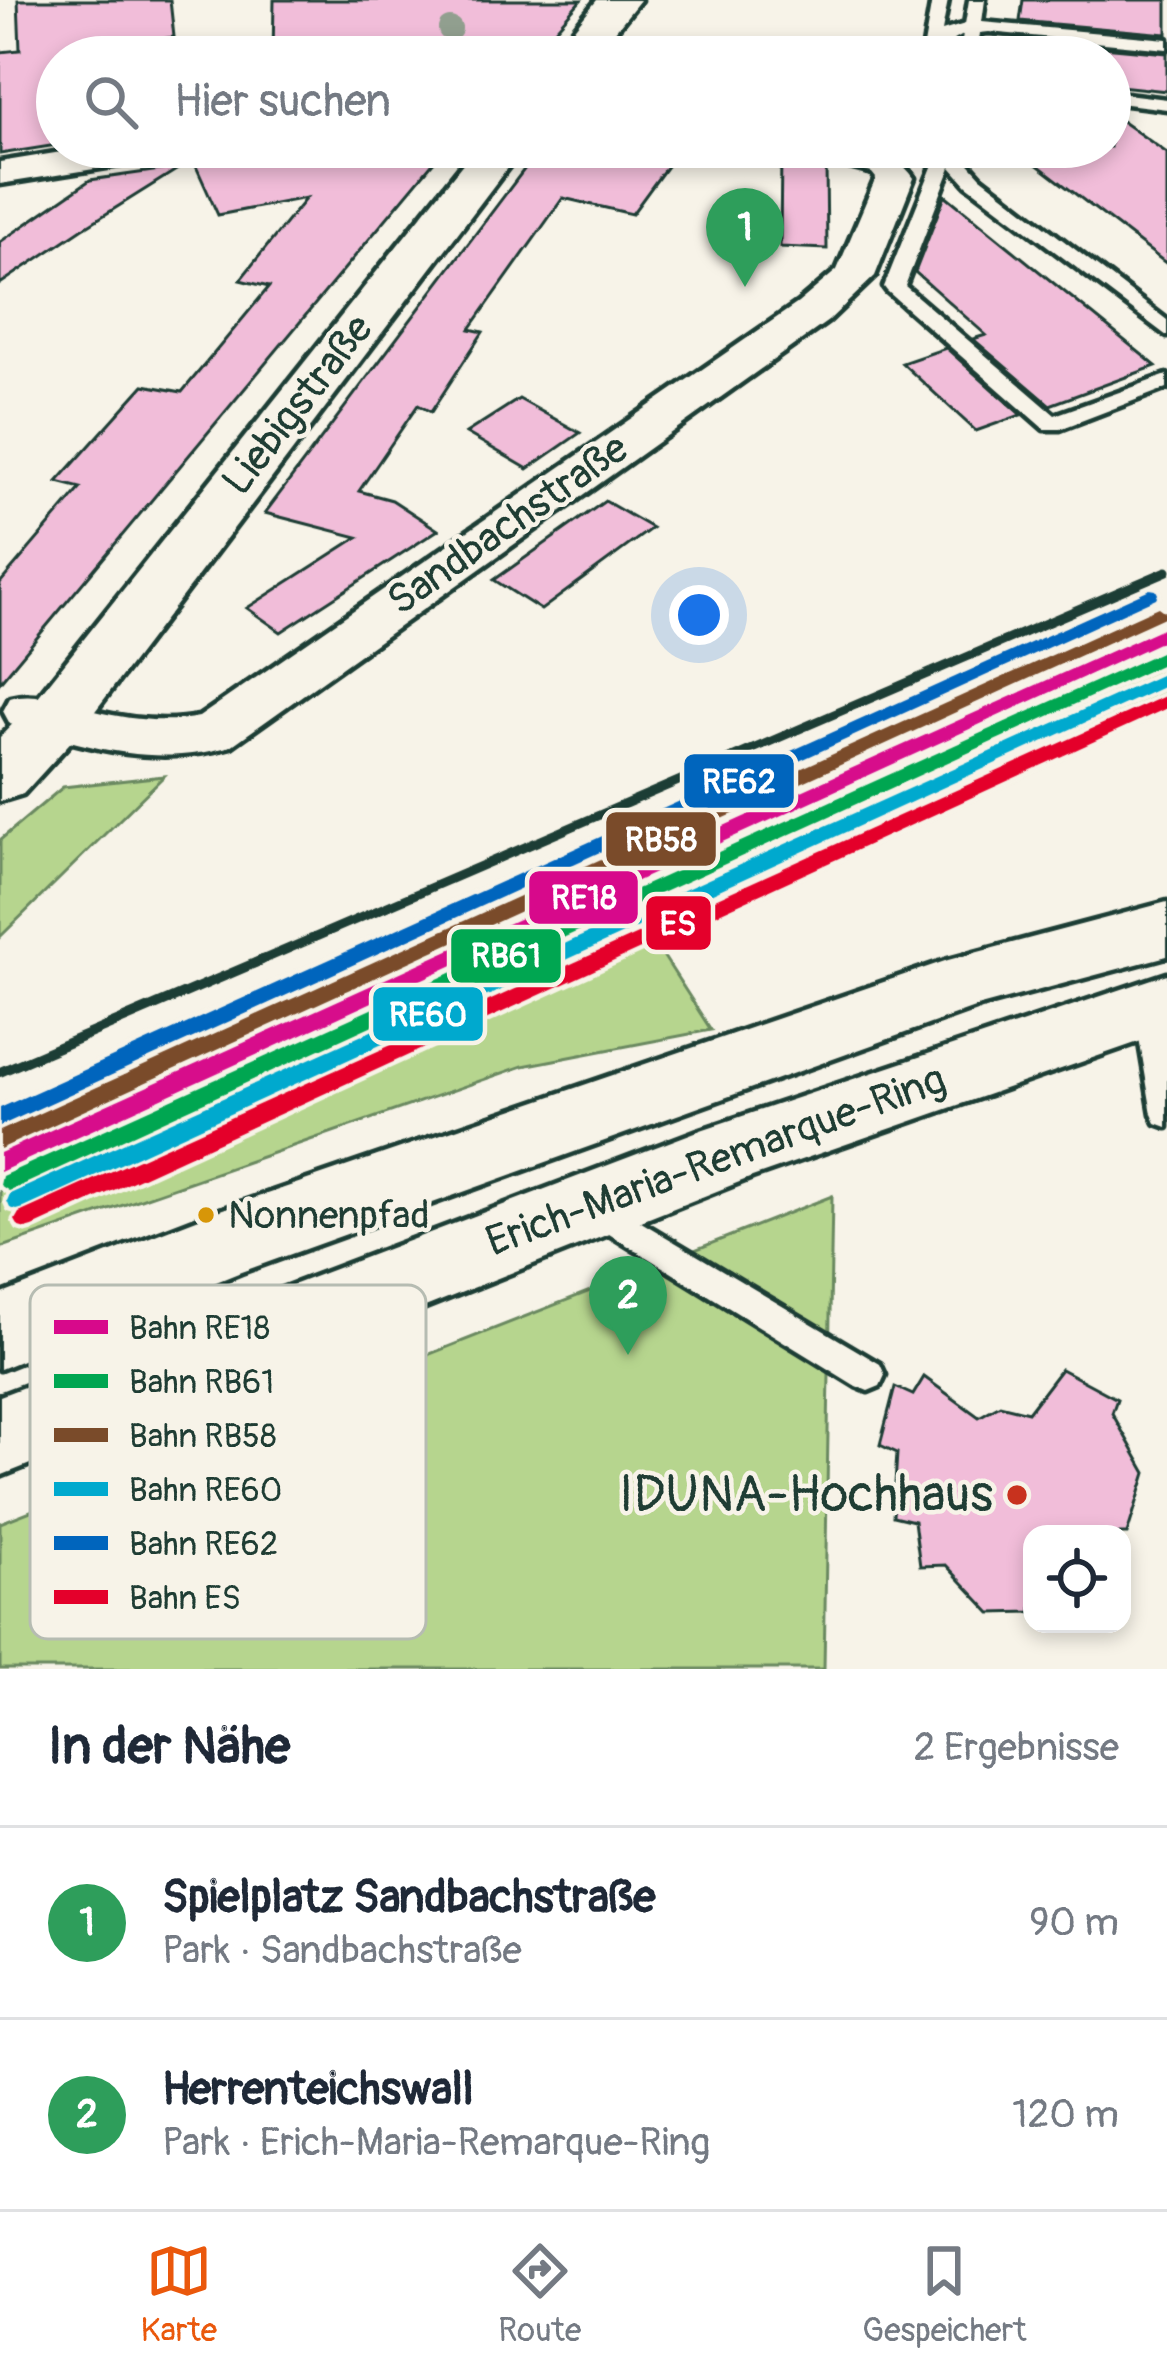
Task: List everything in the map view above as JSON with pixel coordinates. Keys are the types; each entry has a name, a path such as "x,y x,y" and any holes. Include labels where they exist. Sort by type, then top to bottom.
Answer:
{"main road":[{"path":"590,36 620,0"},
{"name":"Liebigstraße","path":"0,777 28,719 97,663 484,168"},
{"name":"Erich-Maria-Remarque-Ring","path":"119,1285 220,1245 973,980 1167,929"},
{"name":"Erich-Maria-Remarque-Ring","path":"387,1285 1012,1052 1158,1005"},
{"name":"Erich-Maria-Remarque-Ring","path":"0,1332 30,1320"},
{"name":"Erich-Maria-Remarque-Ring","path":"0,1436 30,1424"}],"street":[{"name":"Sandbachstraße","path":"28,719 132,739 175,742 212,733 813,312 855,276 896,178 888,168"},
{"path":"0,212 16,202 25,187 13,171"}],"lane":[{"path":"933,36 940,0"},
{"path":"971,36 976,0"},
{"path":"944,36 972,27 1075,36"},
{"path":"1131,41 1167,44"},
{"path":"1131,100 1167,104"},
{"path":"934,168 894,287 1052,424 1167,381"},
{"path":"960,168 1167,330"},
{"path":"1158,1005 1167,1112"},
{"path":"590,1206 868,1375"}],"green space":[{"path":"1167,656 1167,692 646,929 711,1030 523,1066 0,1248 0,1182"},
{"path":"164,776 0,937 0,840 63,787"},
{"path":"832,1196 824,1669 0,1669 0,1523 30,1511 30,1639 426,1639 426,1356"}],"building":[{"path":"18,0 170,0 174,36 36,36 36,148 0,154 0,52 20,50"},
{"path":"274,0 581,0 549,36 273,36"},
{"path":"1023,0 1167,0 1167,34 1020,21"},
{"path":"1131,50 1167,53 1167,91 1131,87"},
{"path":"1131,128 1167,153 1167,264 1041,168 1131,168"},
{"path":"179,168 0,284 0,242 90,180"},
{"path":"197,168 428,168 0,682 0,583 81,488 57,482 144,385 182,392 269,287 240,280 306,198 218,215"},
{"path":"525,168 666,168 632,214 563,198 470,329 483,332 431,412 418,405 359,491 392,500 438,530 281,632 247,608 358,537 265,513"},
{"path":"781,168 826,168 827,249 780,247"},
{"path":"945,195 1156,366 1050,405 973,339 986,335 915,272"},
{"path":"946,348 1021,415 976,431 902,363"},
{"path":"519,399 580,433 528,469 466,433"},
{"path":"605,501 652,528 541,610 494,580"},
{"name":"IDUNA-Hochhaus","path":"1061,1369 1117,1399 1112,1413 1146,1473 1130,1525 1023,1525 1023,1612 991,1613 946,1565 920,1566 914,1521 893,1516 897,1453 880,1445 895,1387 913,1395 924,1377 979,1417 1000,1405 1028,1412"}],"railway":[{"path":"258,962 1167,571"},
{"path":"258,962 262,960"},
{"path":"0,1072 258,962"}],"rail line":[{"name":"RE62","path":"0,1117 1150,594"},
{"name":"RB58","path":"0,1140 1158,613"},
{"name":"RE18","path":"0,1163 1167,632"},
{"name":"RB61","path":"9,1182 1167,655"},
{"name":"RE60","path":"17,1201 1167,678"},
{"name":"ES","path":"26,1220 1167,701"}],"place":[{"name":"Spielplatz Sandbachstraße","path":"745,287"},
{"name":"Nonnenpfad","path":"206,1215"},
{"name":"Herrenteichswall","path":"628,1355"},
{"name":"IDUNA-Hochhaus","path":"1017,1495"}]}
